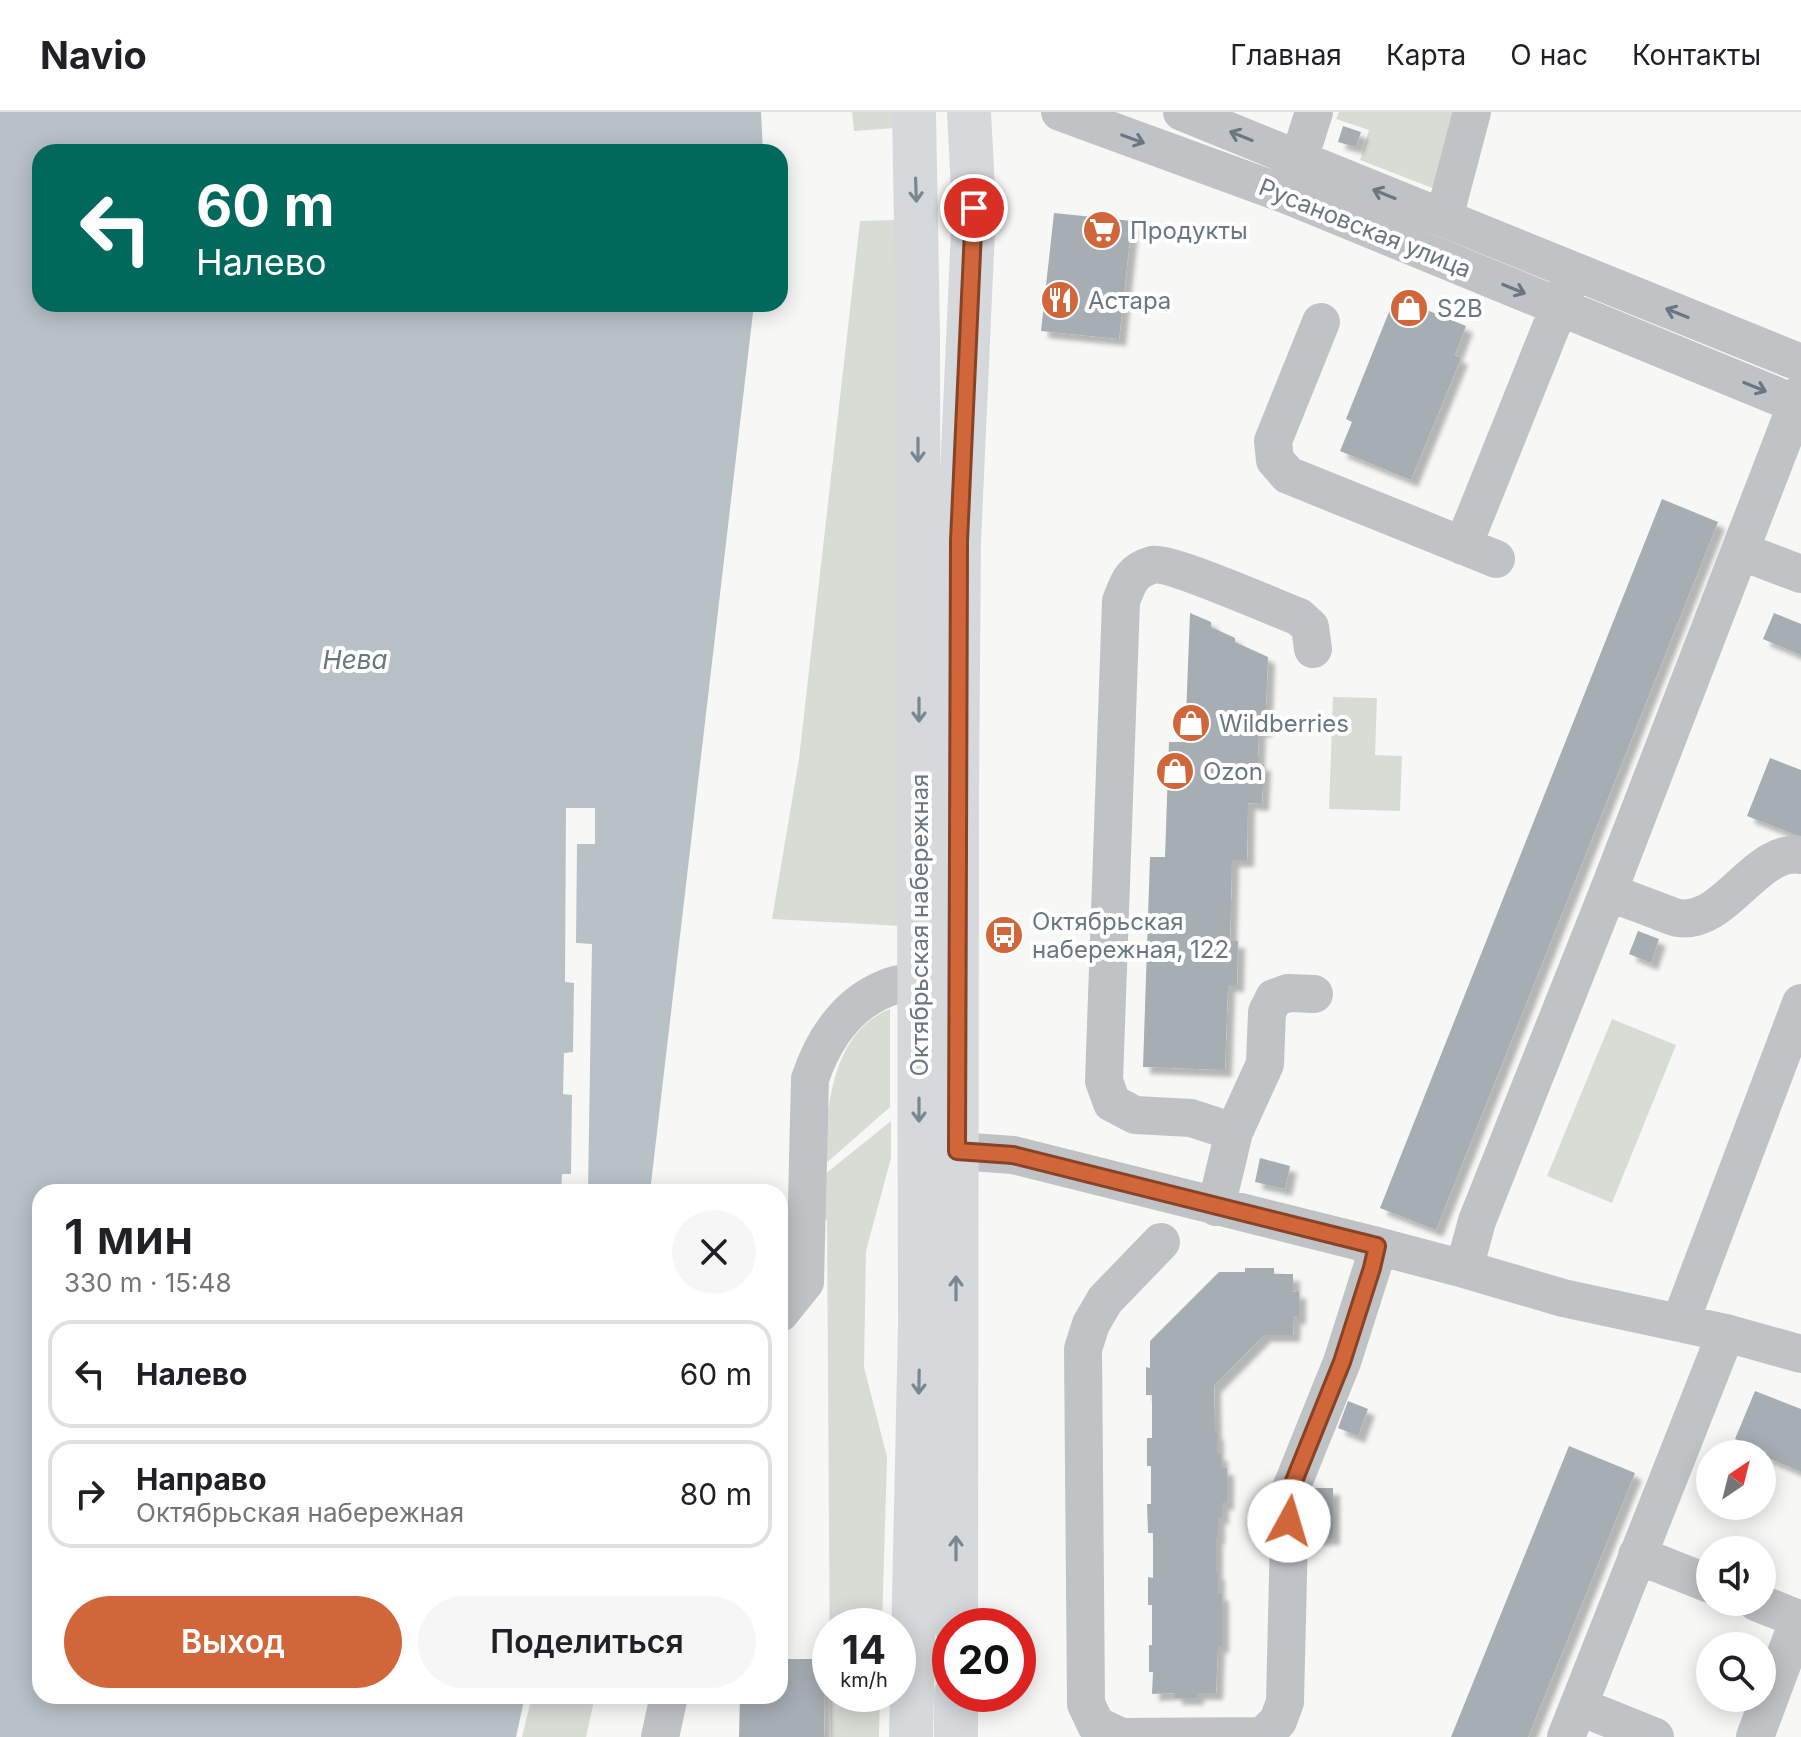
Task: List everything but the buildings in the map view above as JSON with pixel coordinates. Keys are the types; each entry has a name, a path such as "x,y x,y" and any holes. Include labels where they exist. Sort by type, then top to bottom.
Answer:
{"main road":[{"name":"Октябрьская набережная","path":"911,1737 920,1324 918,336 914,112"},
{"name":"Октябрьская набережная","path":"956,1608 959,541 974,208 969,112"},
{"path":"956,1712 956,1737"}],"street":[{"name":"Русановская улица","path":"1060,112 1287,195 1559,307 1800,401"},
{"name":"Русановская улица","path":"1182,112 1801,363"},
{"path":"1287,195 1314,112"},
{"path":"1444,218 1472,112"},
{"path":"1321,322 1273,441 1275,460 1288,475 1479,552 1559,307 1574,271"},
{"path":"1464,1269 1477,1221 1800,401"},
{"path":"1740,551 1801,574"},
{"path":"1234,1132 1191,1118 1135,1115 1112,1103 1104,1081 1121,601 1131,576 1154,564 1180,570 1299,617 1310,627 1313,649"},
{"path":"1608,892 1679,919 1699,916 1721,903 1774,859 1791,853 1801,855"},
{"path":"788,1303 805,1282 810,1079 818,1056 851,1010 897,984 920,982"},
{"path":"1216,1207 1234,1132 1265,1064 1267,1012 1274,998 1288,993 1314,994"},
{"path":"1680,1323 1801,1003"},
{"path":"957,1151 1013,1155 1377,1246 1563,1298 1726,1333 1801,1354"},
{"path":"1161,1242 1105,1300 1091,1324 1083,1349 1086,1704 1096,1725 1121,1737 1263,1736 1278,1721 1285,1702 1290,1491 1342,1362 1377,1246"},
{"path":"1655,1737 1572,1722 1726,1333"},
{"path":"1637,1555 1696,1578"},
{"path":"1755,1737 1800,1619 1776,1610"},
{"path":"660,1737 667,1704"}],"shaded area":[{"path":"852,112 894,112 895,128 854,131"},
{"path":"1339,112 1458,112 1440,191 1360,160 1369,130 1336,119"},
{"path":"897,220 901,926 772,919 799,759 860,221"},
{"path":"1333,697 1377,698 1375,755 1402,756 1400,811 1329,809"},
{"path":"890,1009 890,1107 823,1166 830,1098 843,1055 870,1020"},
{"path":"1612,1019 1676,1045 1612,1203 1547,1176"},
{"path":"891,1121 891,1158 866,1251 864,1367 887,1457 883,1608 830,1608 827,1220 821,1219 824,1175"},
{"path":"530,1704 593,1704 586,1737 522,1737"},
{"path":"830,1712 880,1712 879,1737 831,1737"}],"water":[{"name":"Нева","path":"0,112 761,112 763,144 32,144 32,312 753,312 651,1184 32,1184 32,1704 523,1704 516,1737 0,1737"}],"pier":[{"path":"566,808 595,808 595,844 577,844 576,943 592,944 588,1184 561,1184 562,1174 571,1174 572,1095 563,1094 564,1053 573,1052 574,983 565,982"}],"place":[{"name":"Продукты","path":"1102,230"},
{"name":"Астара","path":"1060,300"},
{"name":"S2B","path":"1409,308"},
{"name":"Wildberries","path":"1191,723"},
{"name":"Ozon","path":"1175,771"},
{"name":"Октябрьская набережная, 122","path":"1004,935"}],"route":[{"path":"974,208 959,541 957,1151 1013,1155 1377,1246 1342,1362 1290,1491 1289,1521"}]}
